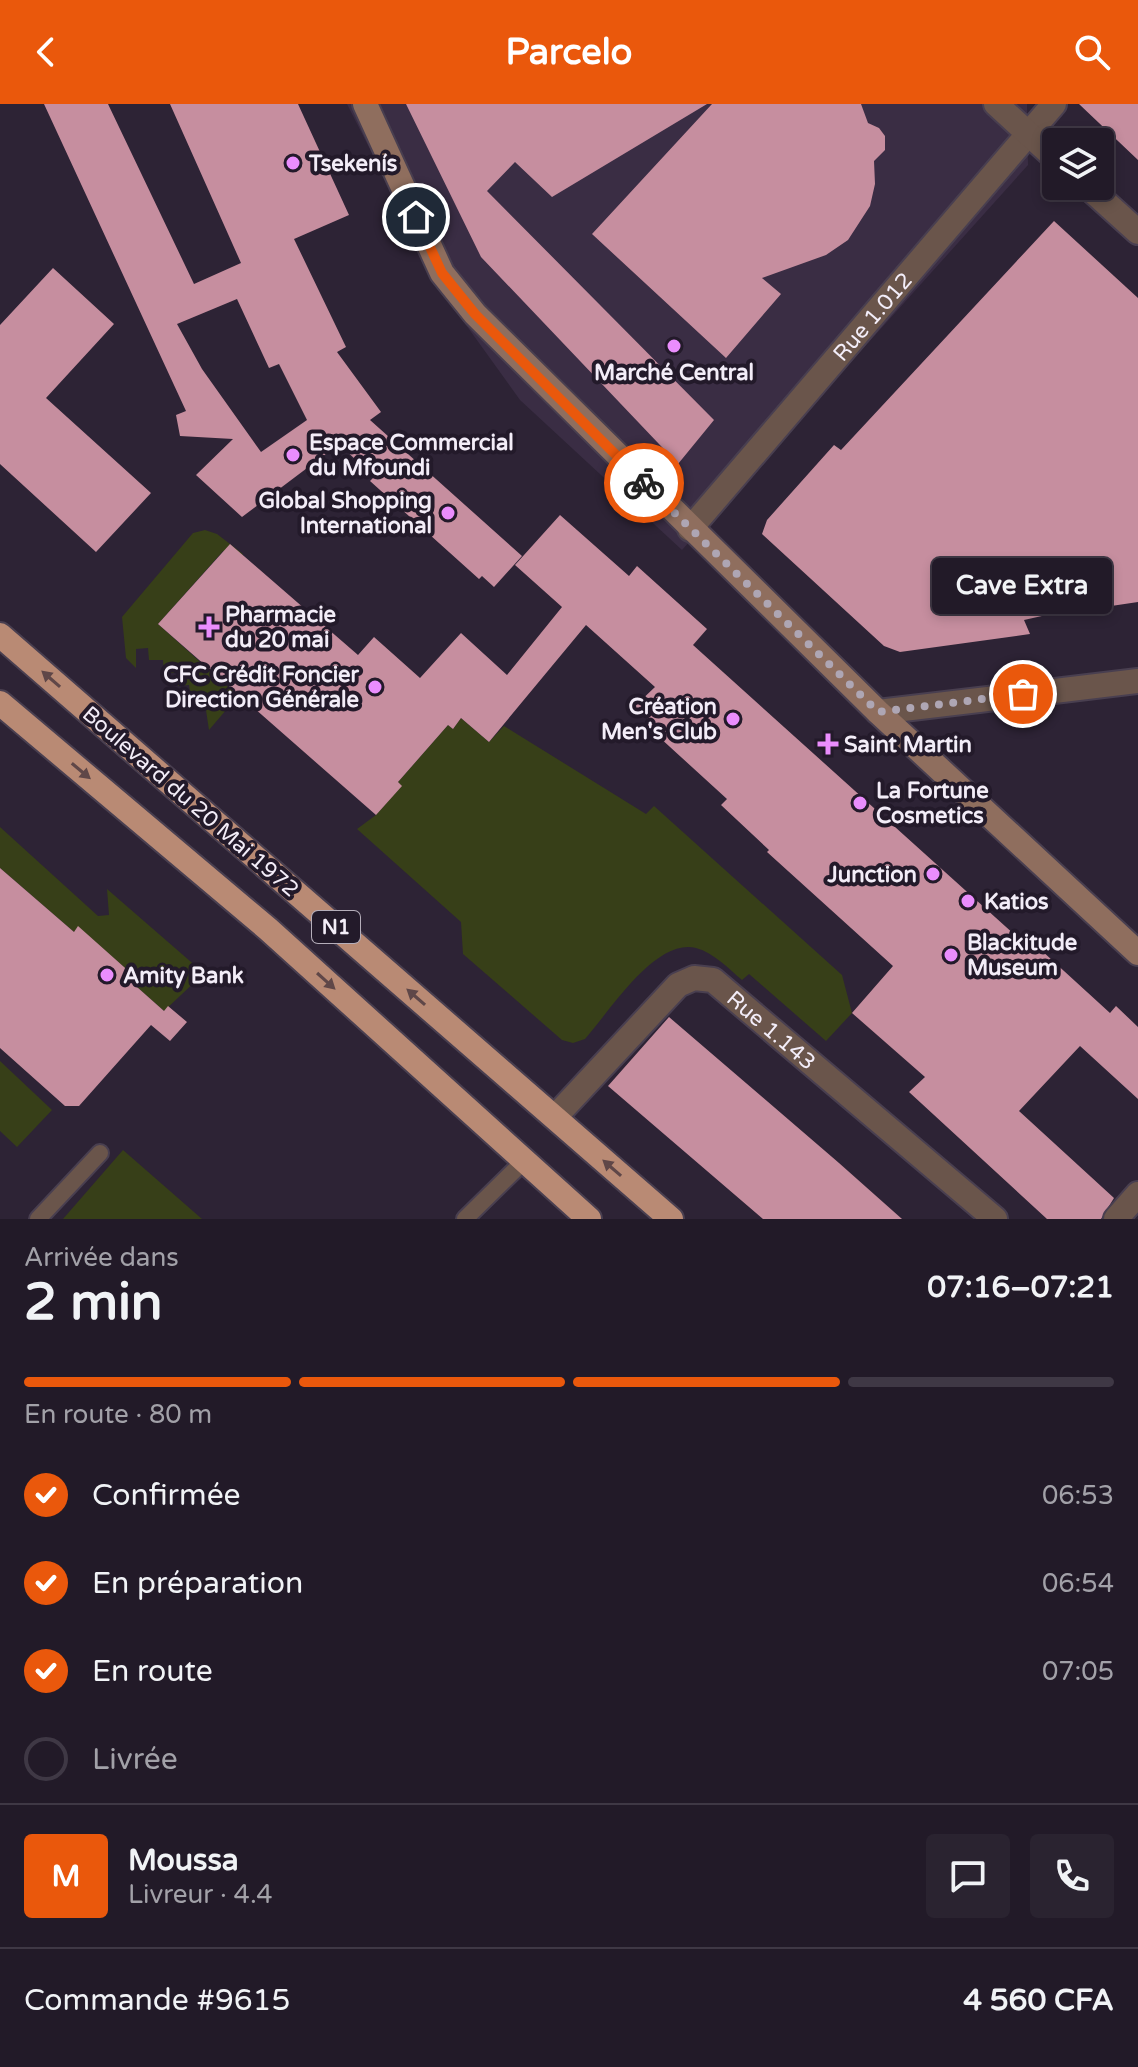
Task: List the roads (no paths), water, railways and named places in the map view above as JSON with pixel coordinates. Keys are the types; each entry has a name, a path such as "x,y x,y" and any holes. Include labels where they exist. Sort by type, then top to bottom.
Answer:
{"highway":[{"name":"Boulevard du 20 Mai 1972","path":"0,635 671,1219"},
{"name":"Boulevard du 20 Mai 1972","path":"0,703 268,929 589,1219"}],"main road":[{"path":"365,104 442,273 475,314 878,712 1138,953"}],"street":[{"path":"996,104 1042,146"},
{"name":"Rue 1.012","path":"690,529 1054,104"},
{"path":"1103,200 1138,232"},
{"path":"878,712 1138,681"},
{"name":"Rue 1.143","path":"555,1117 678,985 694,978 713,980 995,1219"},
{"path":"1116,1219 1138,1194"}],"lane":[{"path":"38,1219 100,1153"},
{"path":"465,1219 524,1161"}],"place":[{"name":"Tsekenís","path":"293,163"},
{"name":"Marché Central","path":"674,346"},
{"name":"Espace Commercial du Mfoundi","path":"293,455"},
{"name":"Global Shopping International","path":"448,513"},
{"name":"Pharmacie du 20 mai","path":"209,627"},
{"name":"CFC Crédit Foncier Direction Générale","path":"375,687"},
{"name":"Cave Extra","path":"1023,694"},
{"name":"Création Men's Club","path":"733,719"},
{"name":"Saint Martin","path":"828,744"},
{"name":"La Fortune Cosmetics","path":"860,803"},
{"name":"Junction","path":"933,874"},
{"name":"Katios","path":"968,901"},
{"name":"Blackitude Museum","path":"951,955"},
{"name":"Amity Bank","path":"107,975"}]}
